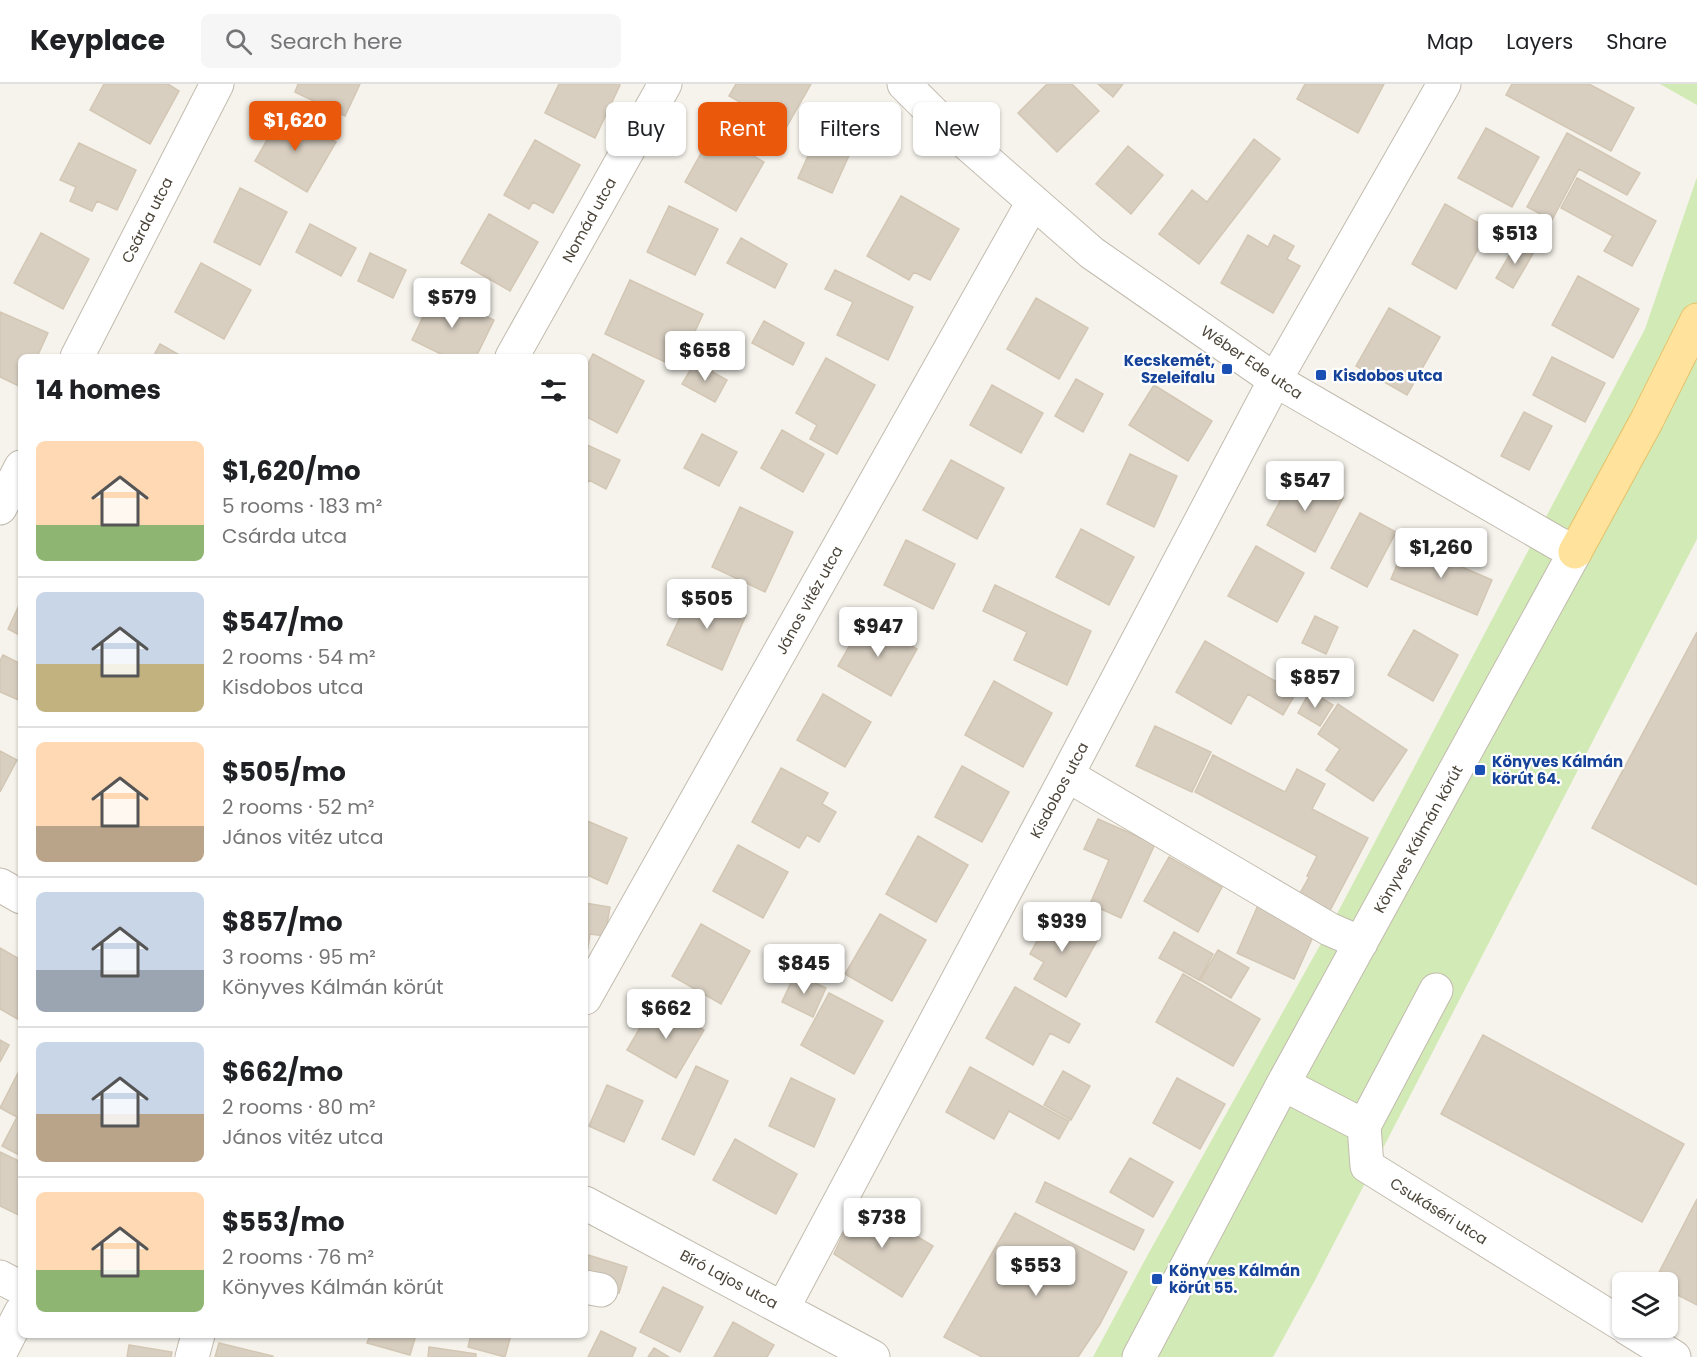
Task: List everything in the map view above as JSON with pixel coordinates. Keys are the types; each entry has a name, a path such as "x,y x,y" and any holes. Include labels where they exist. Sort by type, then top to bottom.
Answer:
{"main road":[{"name":"Könyves Kálmán körút","path":"1575,552 1647,420 1697,320"}],"street":[{"name":"Csárda utca","path":"79,354 217,84"},
{"name":"Nomád utca","path":"514,354 665,84"},
{"name":"Wéber Ede utca","path":"904,84 940,120 1092,253 1275,380 1575,552"},
{"name":"Kisdobos utca","path":"783,1308 1275,380 1444,84"},
{"name":"János vitéz utca","path":"588,993 1033,202"},
{"path":"0,508 18,473"},
{"name":"Könyves Kálmán körút","path":"1139,1357 1282,1084 1575,552"},
{"path":"1067,775 1329,929 1361,943"},
{"path":"0,885 18,895"},
{"path":"1282,1084 1364,1126 1437,990"},
{"name":"Csukáséri utca","path":"1364,1126 1367,1166 1612,1318"},
{"name":"Bíró Lajos utca","path":"588,1205 873,1357"},
{"path":"0,1277 18,1286"},
{"path":"0,1353 18,1318"},
{"name":"Csukáséri utca","path":"1644,1338 1674,1357"}],"green space":[{"path":"1660,84 1697,84 1697,105"},
{"path":"1697,177 1697,539 1313,1284 1273,1357 1093,1357 1329,929 1645,329"}],"building":[{"path":"104,84 168,84 179,91 150,144 90,110"},
{"path":"298,84 360,84 345,116 295,92"},
{"path":"559,84 620,85 612,102 606,102 606,115 595,138 545,113"},
{"path":"736,84 811,84 787,126 787,102 740,102 729,96"},
{"path":"1047,84 1072,84 1099,111 1057,152 1018,113"},
{"path":"1098,84 1123,84 1113,97"},
{"path":"1305,84 1384,84 1358,133 1297,99"},
{"path":"1512,84 1589,84 1634,108 1611,151 1506,95"},
{"path":"283,112 336,142 307,192 255,161"},
{"path":"1486,128 1539,157 1512,207 1458,178"},
{"path":"1567,133 1640,173 1627,195 1579,169 1552,220 1527,207"},
{"path":"1254,139 1280,159 1199,264 1159,234 1192,190 1207,202"},
{"path":"535,140 580,165 553,213 533,202 529,209 504,195"},
{"path":"79,143 136,170 117,210 97,201 92,211 70,201 76,187 60,180"},
{"path":"1128,146 1163,175 1131,214 1096,184"},
{"path":"700,156 754,156 764,162 736,211 685,182"},
{"path":"808,156 849,156 832,193 798,178"},
{"path":"1577,178 1656,221 1632,266 1604,251 1613,236 1561,208"},
{"path":"240,188 287,212 260,265 214,242"},
{"path":"901,196 959,229 930,280 914,272 909,280 867,256"},
{"path":"1445,204 1489,229 1456,289 1412,264"},
{"path":"669,206 718,229 695,275 647,252"},
{"path":"489,214 538,242 510,291 461,263"},
{"path":"310,224 356,248 341,276 296,252"},
{"path":"41,233 89,259 63,309 14,283"},
{"path":"1248,235 1268,247 1274,235 1294,246 1287,259 1300,266 1273,313 1221,283"},
{"path":"741,238 787,264 775,288 727,263"},
{"path":"1517,242 1534,252 1513,288 1496,278"},
{"path":"370,253 406,270 393,298 358,281"},
{"path":"201,263 251,290 224,339 175,312"},
{"path":"835,270 913,307 888,360 837,335 853,302 825,289"},
{"path":"1578,276 1639,309 1613,358 1552,325"},
{"path":"630,280 703,314 678,368 605,334"},
{"path":"435,292 494,320 477,354 441,354 412,340"},
{"path":"1036,298 1088,328 1059,379 1007,349"},
{"path":"1389,308 1440,337 1407,395 1356,366"},
{"path":"0,312 48,333 38,354 18,354 18,386 0,377"},
{"path":"764,321 804,343 793,365 752,343"},
{"path":"160,344 178,354 155,354"},
{"path":"593,354 644,381 617,433 588,418 588,363"},
{"path":"1552,357 1605,383 1585,422 1533,395"},
{"path":"826,358 875,385 837,454 810,439 817,425 796,413"},
{"path":"695,362 727,380 715,402 682,384"},
{"path":"1076,379 1103,394 1083,432 1055,416"},
{"path":"992,385 1043,413 1021,453 970,425"},
{"path":"1154,385 1212,421 1188,461 1129,425"},
{"path":"1524,412 1552,426 1529,470 1501,456"},
{"path":"782,430 824,454 803,492 761,468"},
{"path":"702,434 737,452 719,486 684,468"},
{"path":"588,445 620,460 606,489 589,480 588,482"},
{"path":"1130,454 1177,476 1154,527 1107,504"},
{"path":"951,460 1004,488 977,539 923,510"},
{"path":"1296,472 1343,498 1315,552 1267,525"},
{"path":"740,507 793,532 765,592 712,567"},
{"path":"1360,513 1396,532 1367,587 1331,568"},
{"path":"1081,529 1134,557 1109,605 1056,577"},
{"path":"906,540 955,564 933,609 884,585"},
{"path":"1406,543 1492,580 1477,615 1391,579"},
{"path":"1256,546 1304,573 1277,622 1228,596"},
{"path":"995,585 1091,631 1067,685 1014,660 1027,632 983,611"},
{"path":"693,590 746,615 722,670 667,645"},
{"path":"18,607 18,634 8,629"},
{"path":"1315,616 1338,627 1326,654 1302,643"},
{"path":"865,619 917,649 891,696 838,666"},
{"path":"1414,630 1458,655 1433,701 1388,675"},
{"path":"1697,632 1697,885 1592,828"},
{"path":"1205,641 1296,693 1283,715 1248,694 1231,724 1176,692"},
{"path":"3,655 18,662 18,700 0,692 0,661"},
{"path":"994,681 1052,713 1023,767 965,735"},
{"path":"1310,691 1333,705 1320,726 1298,713"},
{"path":"823,694 871,722 845,767 797,740"},
{"path":"1338,704 1407,750 1373,801 1326,770 1340,749 1318,734"},
{"path":"1155,726 1211,752 1192,792 1136,766"},
{"path":"0,751 17,760 0,792"},
{"path":"1213,755 1285,792 1297,769 1325,784 1312,809 1368,838 1325,920 1294,904 1309,877 1307,876 1317,856 1195,792"},
{"path":"962,766 1009,792 982,842 935,817"},
{"path":"781,768 828,793 822,804 836,812 819,842 807,835 799,848 752,822"},
{"path":"1098,819 1155,844 1121,918 1090,904 1109,860 1084,849"},
{"path":"588,821 627,838 607,884 588,875"},
{"path":"918,836 968,865 936,922 886,894"},
{"path":"738,845 788,872 763,918 713,891"},
{"path":"1169,857 1222,887 1198,932 1144,901"},
{"path":"588,903 610,907 605,936 590,934 588,947"},
{"path":"1259,903 1317,928 1294,979 1237,953"},
{"path":"1053,911 1099,937 1066,997 1034,979 1044,962 1030,954"},
{"path":"880,914 926,940 892,1001 845,974"},
{"path":"701,924 750,951 721,1004 672,976"},
{"path":"1174,932 1213,954 1199,980 1159,958"},
{"path":"0,948 18,958 18,1019 0,1009"},
{"path":"1218,950 1249,968 1231,998 1200,980"},
{"path":"795,974 826,988 813,1017 782,1002"},
{"path":"1183,974 1260,1019 1233,1066 1156,1022"},
{"path":"1015,987 1080,1024 1069,1043 1050,1033 1033,1065 986,1038"},
{"path":"829,993 883,1021 854,1074 801,1045"},
{"path":"655,1002 704,1030 676,1078 627,1050"},
{"path":"1483,1035 1684,1144 1642,1222 1441,1114"},
{"path":"0,1040 9,1045 0,1062"},
{"path":"696,1066 728,1081 694,1155 662,1139"},
{"path":"970,1067 1069,1121 1059,1139 1009,1111 994,1139 946,1112"},
{"path":"1063,1071 1090,1086 1071,1120 1044,1105"},
{"path":"18,1073 18,1154 2,1146 17,1117 0,1108"},
{"path":"791,1078 835,1099 814,1147 769,1126"},
{"path":"1177,1078 1225,1104 1200,1149 1153,1123"},
{"path":"607,1085 643,1101 624,1142 589,1126"},
{"path":"735,1139 797,1174 776,1214 713,1180"},
{"path":"0,1152 18,1161 18,1215 0,1206"},
{"path":"1130,1158 1173,1182 1153,1217 1110,1192"},
{"path":"1045,1182 1144,1230 1134,1250 1036,1202"},
{"path":"1697,1199 1697,1305 1678,1295 1678,1272 1659,1272"},
{"path":"858,1201 933,1246 902,1297 834,1254"},
{"path":"1015,1213 1127,1272 1100,1324 1078,1357 982,1357 944,1337"},
{"path":"588,1255 627,1267 619,1293 588,1283"},
{"path":"663,1287 703,1307 680,1352 640,1332"},
{"path":"733,1322 774,1345 767,1357 714,1357"},
{"path":"601,1331 636,1348 632,1357 588,1357"},
{"path":"369,1338 415,1338 410,1355 367,1343"},
{"path":"470,1338 510,1338 505,1357 468,1347"},
{"path":"219,1343 273,1356 273,1357 215,1357"},
{"path":"129,1345 172,1352 171,1357 127,1357"},
{"path":"429,1347 476,1354 476,1357 428,1357"},
{"path":"654,1348 669,1357 648,1357"}],"place":[{"name":"Kecskemét, Szeleifalu","path":"1227,369"},
{"name":"Kisdobos utca","path":"1321,375"},
{"name":"Könyves Kálmán körút 64.","path":"1480,770"},
{"name":"Könyves Kálmán körút 55.","path":"1157,1279"}]}
